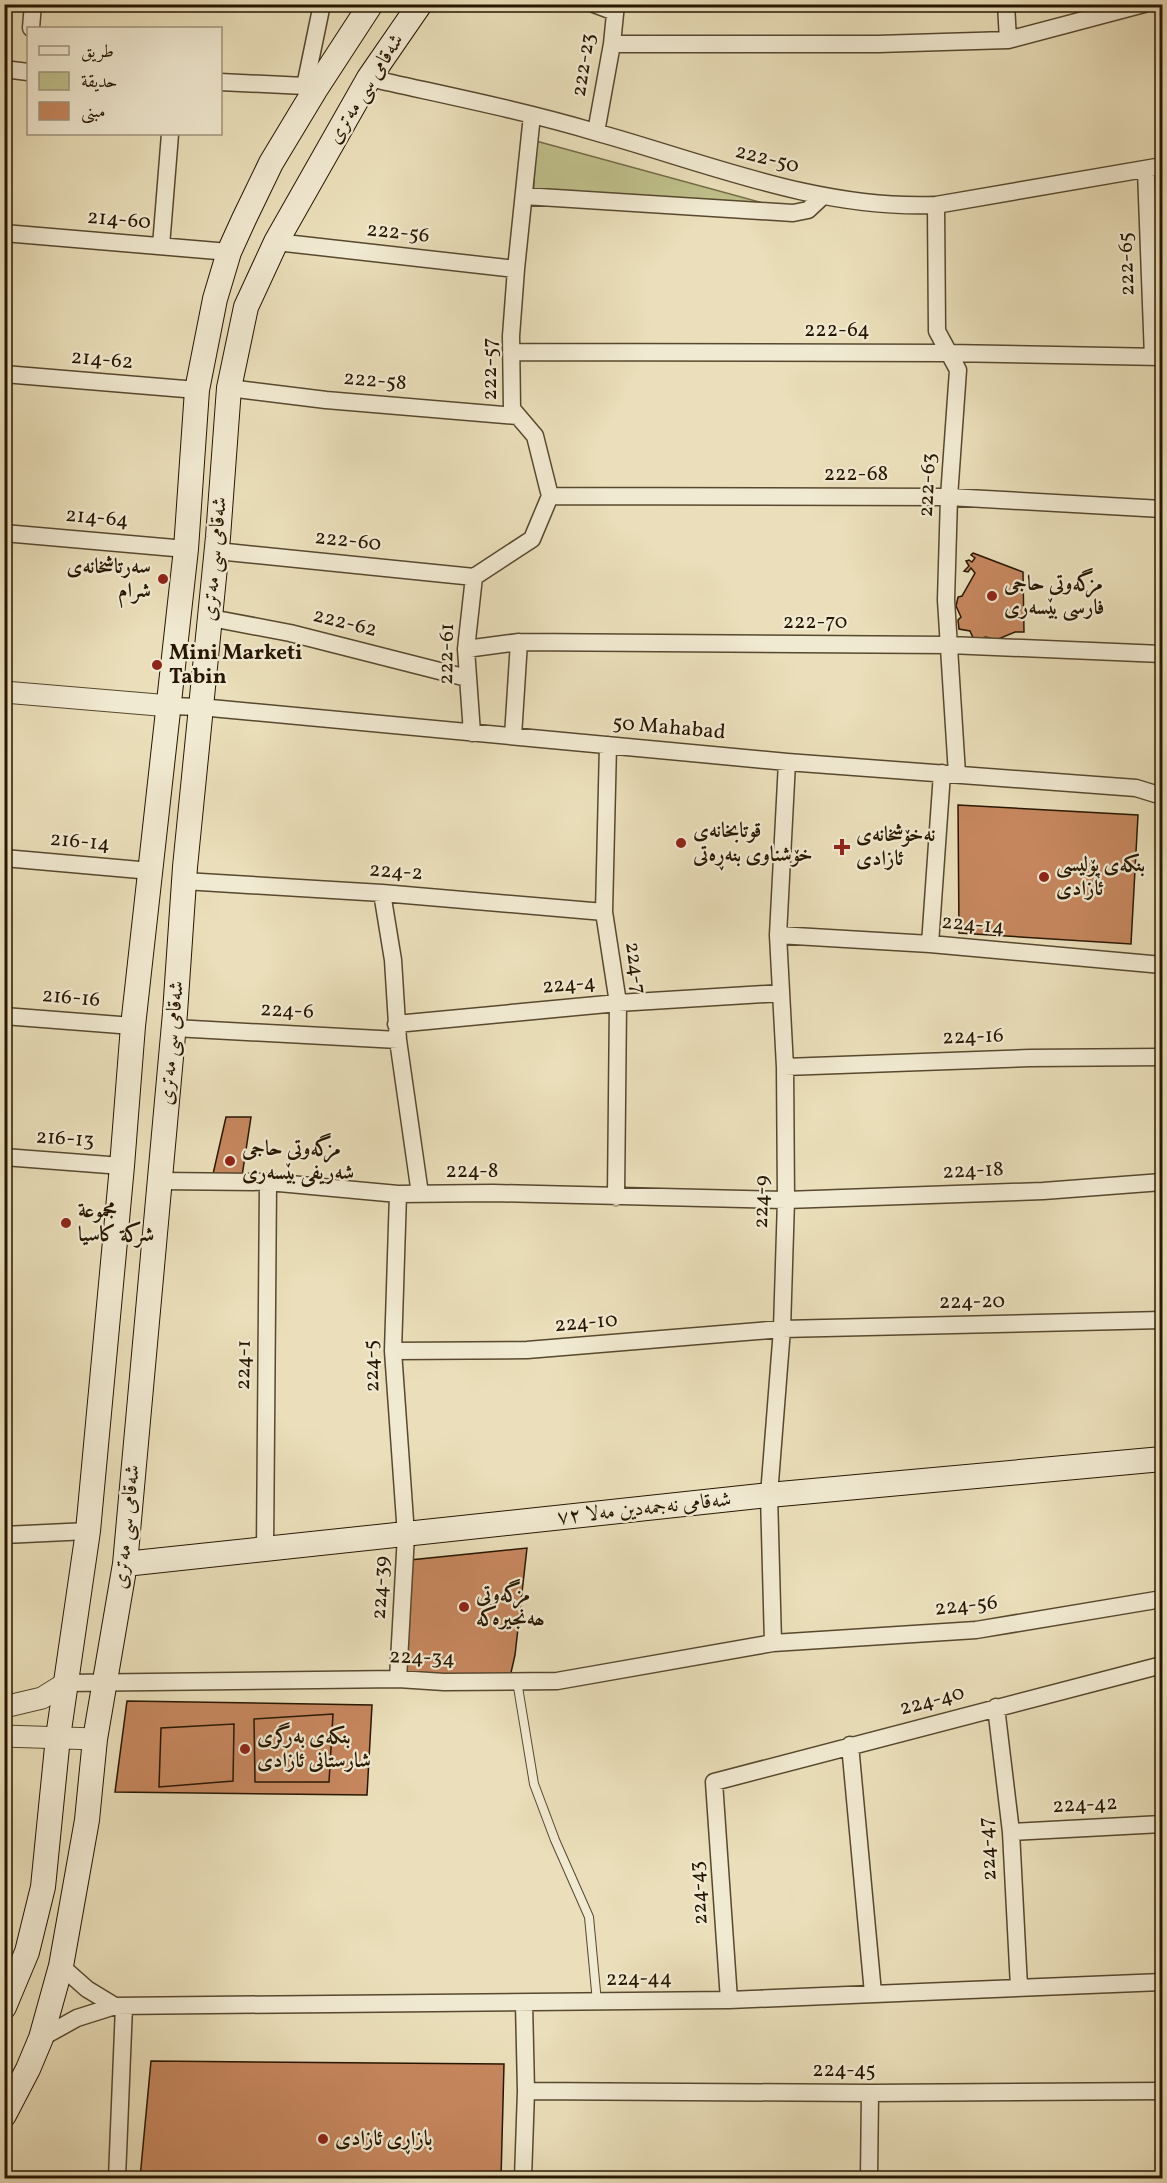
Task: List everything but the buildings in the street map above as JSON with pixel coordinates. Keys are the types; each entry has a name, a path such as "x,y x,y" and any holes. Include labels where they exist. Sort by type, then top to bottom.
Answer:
{"main road":[{"name":"شەقامی سی مەتری","path":"4,2007 27,1952 43,1887 58,1737 88,1531 133,1026 186,549 197,390 215,300 229,252 310,88 371,4"},
{"name":"شەقامی سی مەتری","path":"4,2115 41,2038 62,1966 87,1820 95,1739 125,1564 174,1028 184,881 217,551 229,388 246,306 276,242 369,78 420,4"},
{"path":"271,163 276,171 290,181 308,184"},
{"name":"شەقامی نەجمەدین مەلا ٧٢","path":"125,1564 769,1495 1162,1459"}],"street":[{"path":"31,27 33,4"},
{"path":"222,82 310,88 322,4"},
{"path":"594,4 615,8"},
{"path":"1006,4 1008,40"},
{"path":"612,44 878,44 1008,40 1144,4"},
{"name":"222-23","path":"596,132 612,44 615,8"},
{"path":"4,69 27,68"},
{"name":"222-50","path":"369,78 532,115 719,170 823,196 908,206 936,205 1146,171 1162,166"},
{"name":"222-57","path":"532,115 516,269 512,409 536,436 550,496"},
{"path":"161,246 170,135"},
{"name":"222-65","path":"1146,171 1158,357"},
{"path":"524,196 793,213 808,210 823,196"},
{"name":"222-63","path":"930,944 950,773 949,645 946,600 949,497 958,370 937,331 936,205"},
{"name":"214-60","path":"4,233 229,252"},
{"name":"222-56","path":"276,242 516,269"},
{"name":"222-64","path":"512,352 948,353 1158,357"},
{"name":"214-62","path":"4,374 197,390"},
{"name":"222-58","path":"229,388 326,400 517,416"},
{"path":"474,577 532,539 550,496"},
{"name":"222-68","path":"550,496 949,497 1162,509"},
{"name":"214-64","path":"4,532 186,549"},
{"name":"222-60","path":"217,551 474,577"},
{"name":"222-61","path":"472,733 466,649 474,577"},
{"name":"222-62","path":"211,618 290,633 467,678"},
{"path":"513,736 519,642"},
{"name":"222-70","path":"466,649 519,642 949,645 1162,654"},
{"path":"4,692 170,706"},
{"name":"50 Mahabad","path":"170,706 787,762 1136,788 1162,796"},
{"name":"224-7","path":"608,746 604,912 618,1003 616,1197"},
{"name":"224-9","path":"773,1643 769,1495 782,1329 786,1200 785,1066 778,935 787,762"},
{"name":"216-14","path":"4,858 151,871"},
{"name":"224-2","path":"184,881 382,893 604,912"},
{"path":"382,893 393,960 397,1032 420,1194"},
{"name":"224-14","path":"778,935 930,944 1162,965"},
{"name":"224-4","path":"397,1032 618,1003 781,993"},
{"name":"216-16","path":"4,1016 133,1026"},
{"name":"224-6","path":"174,1028 397,1032"},
{"name":"224-16","path":"785,1066 1018,1058 1162,1057"},
{"name":"216-13","path":"4,1157 122,1166"},
{"name":"224-8","path":"159,1181 268,1182 398,1194 493,1193 786,1200"},
{"name":"224-1","path":"264,1550 268,1182"},
{"name":"224-18","path":"786,1200 1043,1191 1162,1182"},
{"name":"224-5","path":"398,1194 393,1351 406,1535"},
{"name":"224-20","path":"782,1329 1162,1320"},
{"name":"224-10","path":"393,1351 526,1350 782,1329"},
{"path":"4,1536 88,1531"},
{"name":"224-39","path":"398,1679 406,1535"},
{"name":"224-56","path":"773,1643 976,1630 1162,1599"},
{"name":"224-34","path":"66,1683 398,1679 444,1682 557,1681 773,1643"},
{"name":"224-40","path":"714,1782 1162,1665"},
{"path":"4,1707 42,1698 66,1683"},
{"name":"224-47","path":"996,1707 1011,1832 1019,1987"},
{"path":"4,1736 95,1739"},
{"path":"850,1745 873,1993"},
{"name":"224-43","path":"714,1782 729,2000"},
{"name":"224-42","path":"1011,1832 1162,1824"},
{"path":"62,1966 87,1989 120,2006 117,2178"},
{"name":"224-44","path":"41,2038 77,2018 120,2006 729,2000 1162,1982"},
{"path":"523,2178 526,2091 524,2003"},
{"name":"224-45","path":"526,2091 870,2093 1162,2091"},
{"path":"869,2178 870,2093"}],"lane":[{"path":"517,1681 534,1784 555,1840 589,1917 597,2002"}],"green space":[{"path":"536,141 811,216 533,203"}],"place":[{"name":"سە‌رتاشخانە‌ی شرام","path":"163,579"},
{"name":"مزگەوتی حاجی فارسی بێسەری","path":"992,596"},
{"name":"Mini Marketi Tabin","path":"157,665"},
{"name":"قوتابخانەی خۆشناوی بنەڕەتی","path":"681,843"},
{"name":"نەخۆشخانەی ئازادی","path":"842,847"},
{"name":"بنکەی پۆلیسی ئازادی","path":"1044,877"},
{"name":"مزگەوتی حاجی شەریفی بێسەری","path":"230,1161"},
{"name":"مجموعة شرکة کاسیا","path":"66,1223"},
{"name":"مزگەوتی ھەنجیرەکە","path":"464,1607"},
{"name":"بنکەی بەرگری شارستانی ئازادی","path":"245,1749"},
{"name":"بازاڕی ئازادی","path":"323,2139"}]}
